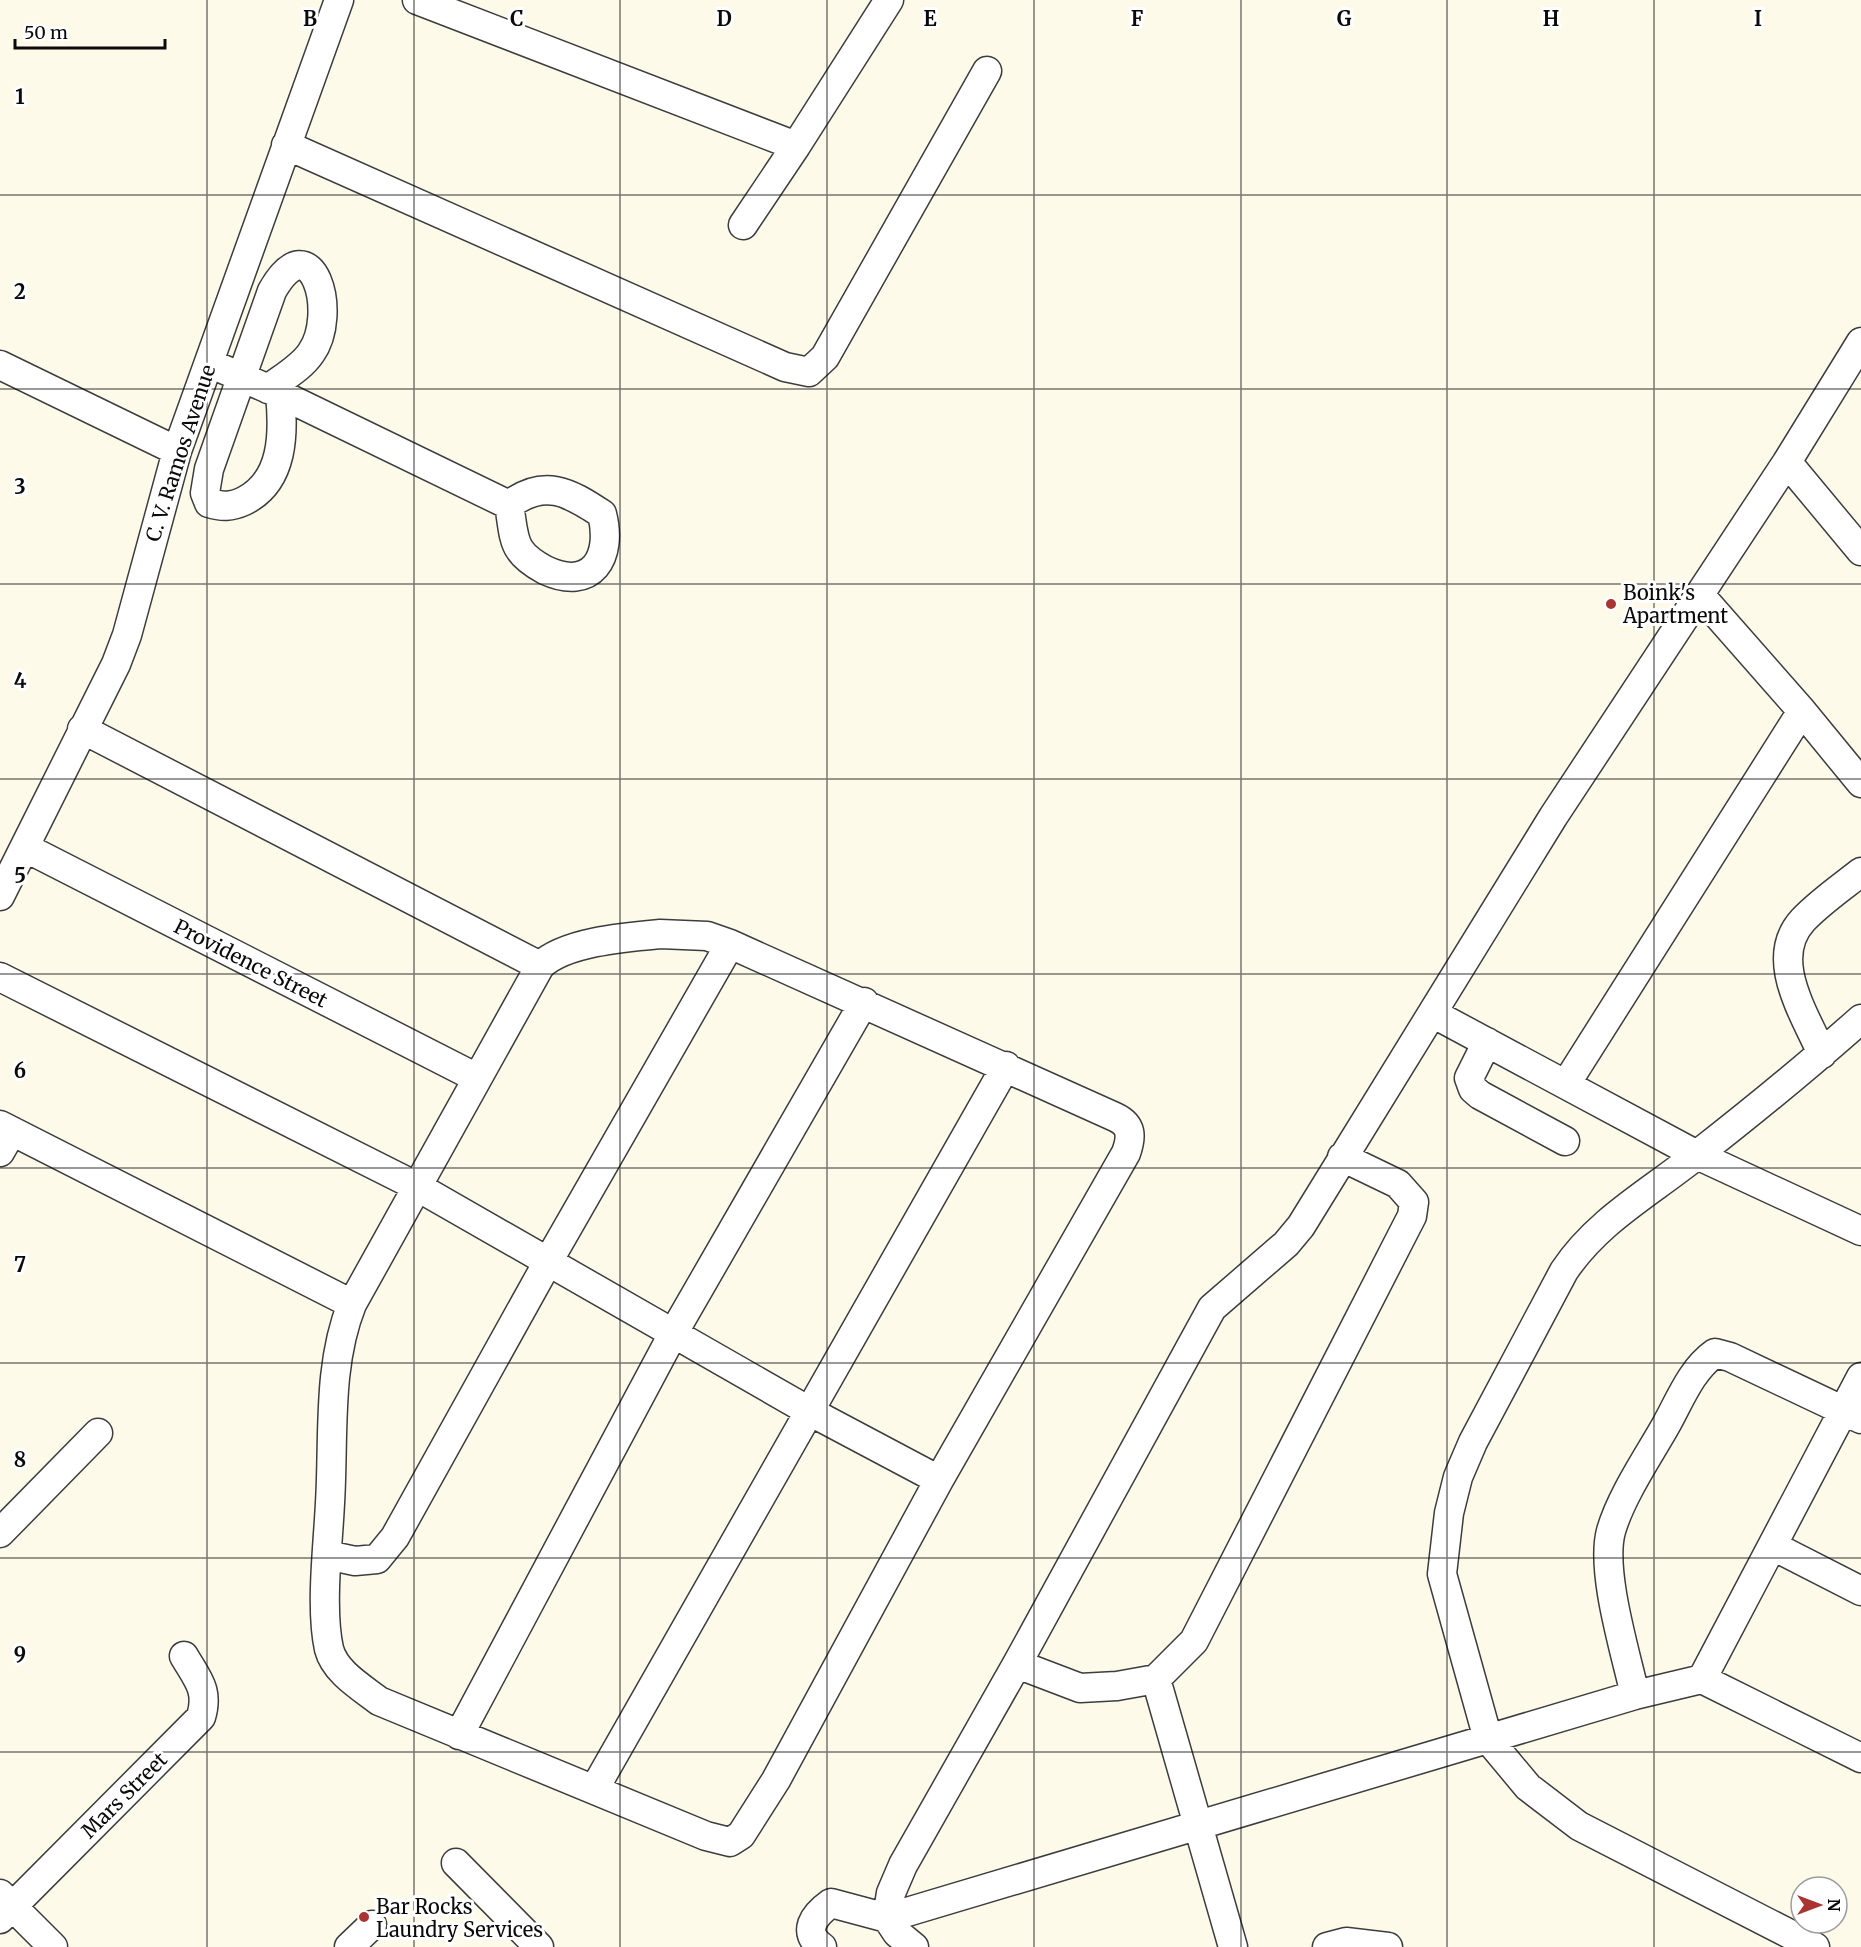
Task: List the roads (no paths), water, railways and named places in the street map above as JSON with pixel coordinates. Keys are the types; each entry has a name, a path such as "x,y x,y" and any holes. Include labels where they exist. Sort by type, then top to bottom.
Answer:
{"street":[{"name":"C. V. Ramos Avenue","path":"0,897 116,664 130,626 177,451 339,0"},
{"path":"417,0 796,146"},
{"path":"743,225 889,0"},
{"path":"286,145 785,367 809,372 825,357 987,70"},
{"path":"302,266 313,271 319,280 321,330 318,342 306,359 274,391 282,437 271,477 261,490 236,505 221,507 209,502 205,493 209,469 272,291 281,275 292,267 302,266"},
{"path":"895,1936 891,1893 903,1864 1017,1664 1212,1308 1286,1244 1301,1226 1342,1157 1434,1014 1553,817 1787,462 1861,342"},
{"path":"209,363 274,391 509,506"},
{"path":"0,365 177,451"},
{"path":"1787,462 1861,551"},
{"path":"1700,596 1802,711 1861,783"},
{"path":"1566,1084 1802,711"},
{"path":"82,729 540,966"},
{"name":"Providence Street","path":"26,848 477,1078"},
{"path":"1822,1054 1788,977 1789,948 1795,930 1804,919 1861,872"},
{"path":"639,936 707,936 864,1002 1006,1066 1124,1121 1130,1130 1131,1141 939,1480 776,1780 741,1835 730,1842 720,1841 379,1701 350,1679 339,1667 329,1650 326,1607 327,1555 336,1364 342,1329 352,1304 416,1186 540,966 549,957 580,947 639,936"},
{"path":"327,1555 355,1561 377,1559 395,1537 549,1260 730,944"},
{"path":"0,977 416,1186 549,1260 809,1411 939,1480"},
{"path":"459,1735 674,1332 864,1002"},
{"path":"1434,1014 1697,1155 1861,1231"},
{"path":"1815,1947 1579,1826 1528,1787 1488,1739 1442,1574 1449,1513 1458,1477 1478,1432 1579,1247 1598,1228 1697,1155 1822,1054 1861,1019"},
{"path":"1487,1042 1469,1078 1473,1089 1565,1141"},
{"path":"595,1788 1006,1066"},
{"path":"4,1136 352,1304"},
{"path":"1017,1664 1080,1688 1117,1686 1156,1679 1194,1641 1412,1216 1414,1202 1407,1192 1342,1157"},
{"path":"1635,1695 1616,1612 1609,1561 1611,1532 1639,1474 1701,1364 1715,1353 1730,1357 1853,1415"},
{"path":"1702,1679 1773,1546 1853,1415 1861,1377"},
{"path":"0,1533 98,1433"},
{"path":"1773,1546 1861,1591"},
{"name":"Mars Street","path":"4,1906 201,1718 205,1702 203,1689 184,1656"},
{"path":"1156,1679 1233,1947"},
{"path":"822,1947 812,1937 810,1929 812,1922 831,1903 895,1936 1197,1826 1635,1695 1702,1679 1861,1758"},
{"path":"456,1863 539,1947"},
{"path":"4,1906 53,1947"},
{"path":"349,1947 372,1925"},
{"path":"1327,1947 1346,1942 1388,1947"}],"place":[{"name":"Boink's Apartment","path":"1611,604"},
{"name":"Bar Rocks Laundry Services","path":"364,1917"}]}
